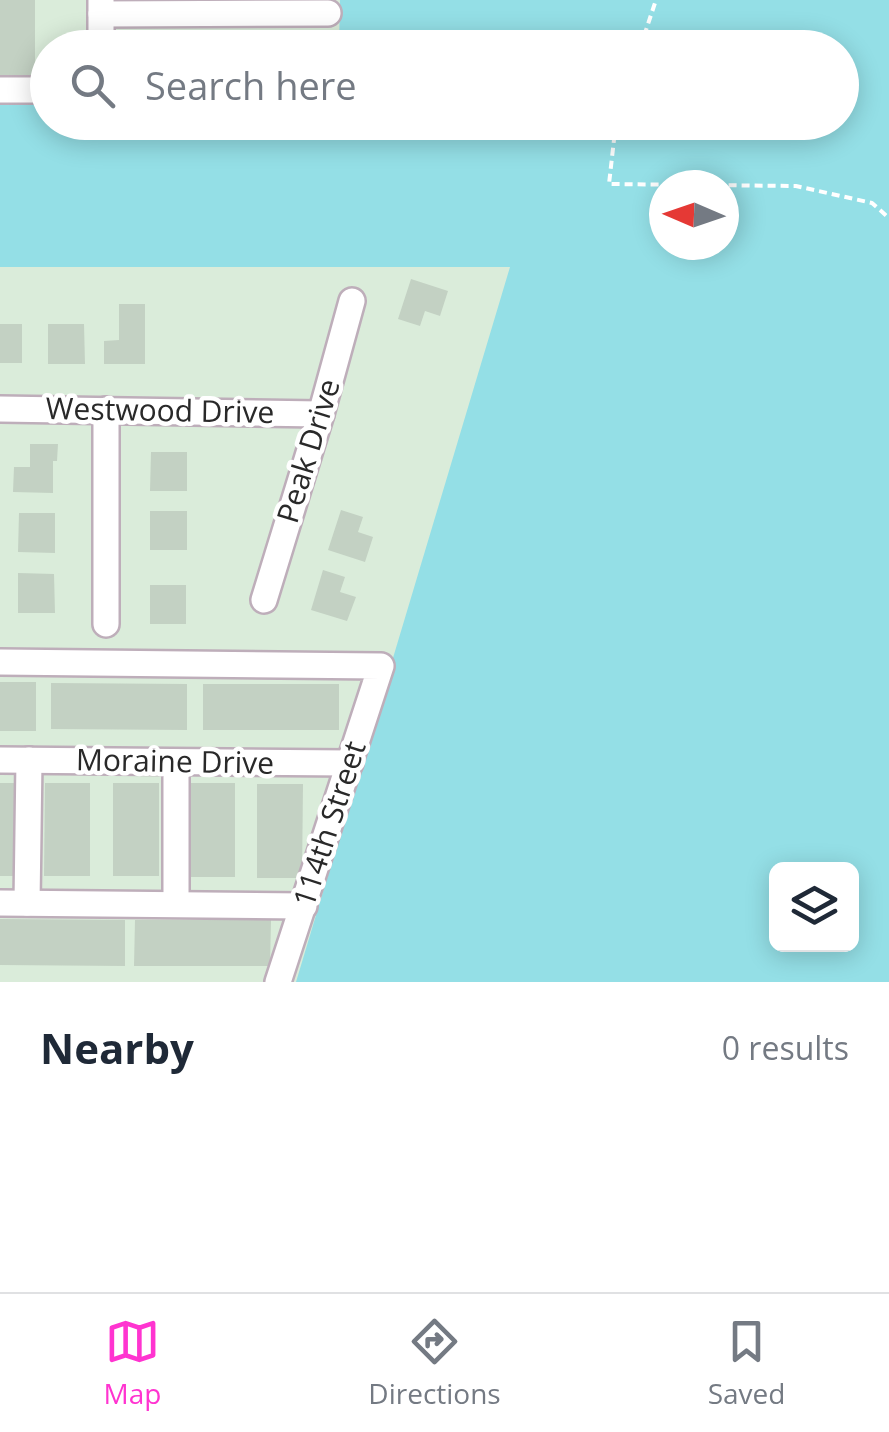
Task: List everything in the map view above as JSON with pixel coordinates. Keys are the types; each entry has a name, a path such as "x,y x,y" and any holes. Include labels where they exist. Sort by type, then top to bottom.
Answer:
{"street":[{"path":"101,7 328,13"},
{"path":"0,90 30,90"},
{"name":"Peak Drive","path":"264,600 352,301"},
{"name":"Westwood Drive","path":"0,409 321,414"},
{"path":"106,410 106,624"},
{"name":"114th Street","path":"0,662 381,666 278,982"},
{"name":"Moraine Drive","path":"0,760 350,763"},
{"path":"26,903 29,760"},
{"path":"176,762 176,904"},
{"path":"0,903 304,906"}],"path":[{"path":"646,30 656,0"},
{"path":"614,140 609,184 796,186 872,203 889,218"}],"shaded area":[{"path":"340,0 889,0 889,982 296,982 510,267 0,267 0,101 30,102 30,140 859,140 859,30 339,30"}],"building":[{"path":"0,0 35,0 35,30 30,30 30,76 0,76"},
{"path":"411,279 448,291 440,316 425,311 420,326 398,319"},
{"path":"119,304 145,304 145,364 104,364 104,341 119,340"},
{"path":"0,324 22,324 22,363 0,363"},
{"path":"48,324 84,324 85,364 48,364"},
{"path":"30,444 58,444 57,461 53,461 53,493 13,492 14,467 30,467"},
{"path":"151,452 187,452 187,491 150,491"},
{"path":"341,510 363,517 358,532 373,537 365,562 328,550"},
{"path":"150,511 187,511 187,550 150,550"},
{"path":"19,513 55,513 55,553 18,552"},
{"path":"323,570 345,577 340,592 356,597 347,621 311,610"},
{"path":"18,573 54,574 55,613 18,613"},
{"path":"150,585 186,585 186,624 150,624"},
{"path":"0,682 36,682 36,731 0,731"},
{"path":"51,683 187,684 187,730 51,729"},
{"path":"203,684 339,684 339,730 203,730"},
{"path":"0,783 14,783 14,876 0,876"},
{"path":"45,783 90,783 90,876 44,876"},
{"path":"113,783 159,783 159,876 113,876"},
{"path":"189,783 235,783 235,877 189,877"},
{"path":"257,784 303,784 302,878 257,878"},
{"path":"0,919 125,920 125,966 0,965"},
{"path":"135,920 271,920 270,966 134,966"}]}
